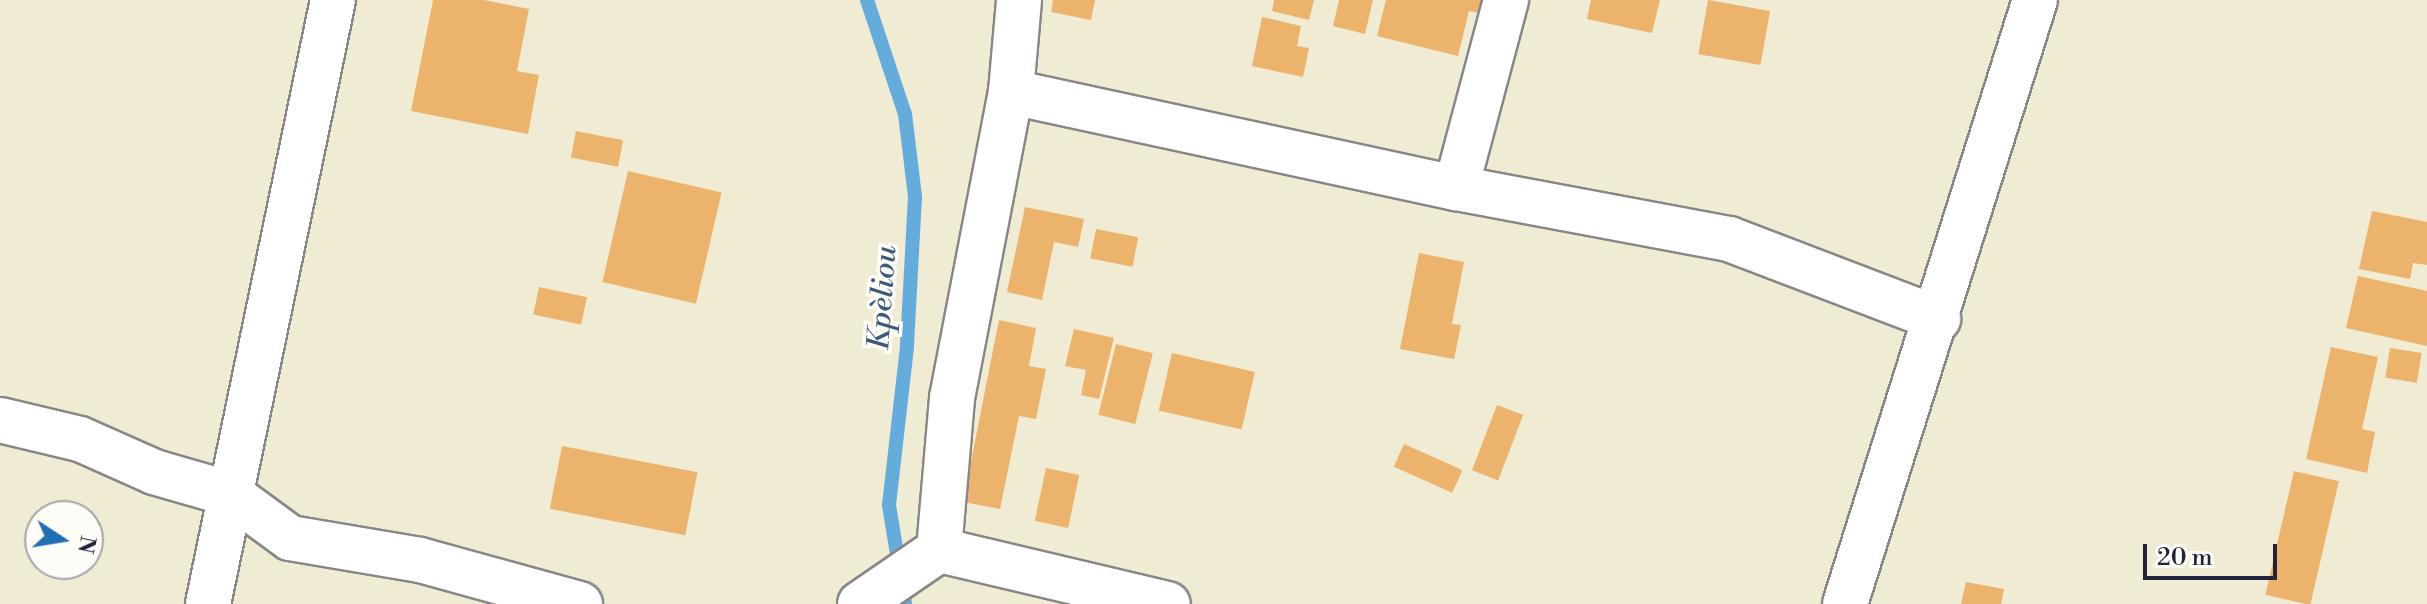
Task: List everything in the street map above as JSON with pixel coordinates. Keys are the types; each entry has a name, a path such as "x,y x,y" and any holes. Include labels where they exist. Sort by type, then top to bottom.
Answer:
{"street":[{"path":"208,604 333,0"},
{"path":"931,557 952,398 1011,92 1019,0"},
{"path":"1456,188 1506,0"},
{"path":"1845,604 1938,319 2035,0"},
{"path":"1011,92 1456,188 1729,239 1938,319"},
{"path":"0,420 80,439 154,472 230,494 290,538 420,560 580,604"},
{"path":"866,600 931,557 1168,604"}],"building":[{"path":"433,0 484,0 529,9 517,71 539,75 528,134 411,111"},
{"path":"1053,0 1095,0 1091,20 1051,12"},
{"path":"1274,0 1314,0 1309,20 1272,11"},
{"path":"1339,0 1373,0 1365,34 1333,26"},
{"path":"1386,0 1493,0 1489,15 1469,11 1458,56 1377,36"},
{"path":"1591,0 1660,0 1652,33 1587,19"},
{"path":"1708,0 1770,11 1760,65 1698,54"},
{"path":"1262,17 1301,26 1297,46 1309,48 1303,77 1252,66"},
{"path":"576,131 623,140 618,167 571,158"},
{"path":"628,171 722,193 696,304 602,282"},
{"path":"1025,207 1084,219 1078,247 1054,242 1042,300 1007,292"},
{"path":"2372,211 2427,222 2427,265 2413,263 2410,279 2359,269"},
{"path":"1096,229 1138,237 1132,267 1090,258"},
{"path":"1419,253 1464,262 1452,324 1461,325 1454,359 1400,349"},
{"path":"2358,276 2427,291 2427,346 2346,328"},
{"path":"539,287 587,297 581,325 533,314"},
{"path":"999,320 1036,328 1029,366 1046,369 1036,419 1019,416 1000,509 963,502"},
{"path":"1074,329 1114,338 1099,399 1081,395 1086,370 1065,366"},
{"path":"1116,344 1153,353 1135,424 1098,415"},
{"path":"2331,347 2378,357 2362,429 2375,432 2367,473 2306,459"},
{"path":"2390,348 2422,353 2417,383 2385,378"},
{"path":"1172,353 1255,372 1242,430 1159,410"},
{"path":"1497,405 1523,415 1498,480 1472,470"},
{"path":"1404,444 1462,470 1452,493 1394,467"},
{"path":"562,446 697,472 685,535 550,509"},
{"path":"1046,468 1079,475 1068,528 1035,521"},
{"path":"2294,471 2339,481 2311,604 2265,595"},
{"path":"1966,582 2004,589 2001,604 1961,604"}],"waterway":[{"name":"Kpèliou","path":"867,0 905,114 915,197 907,347 889,505 905,604"}]}
